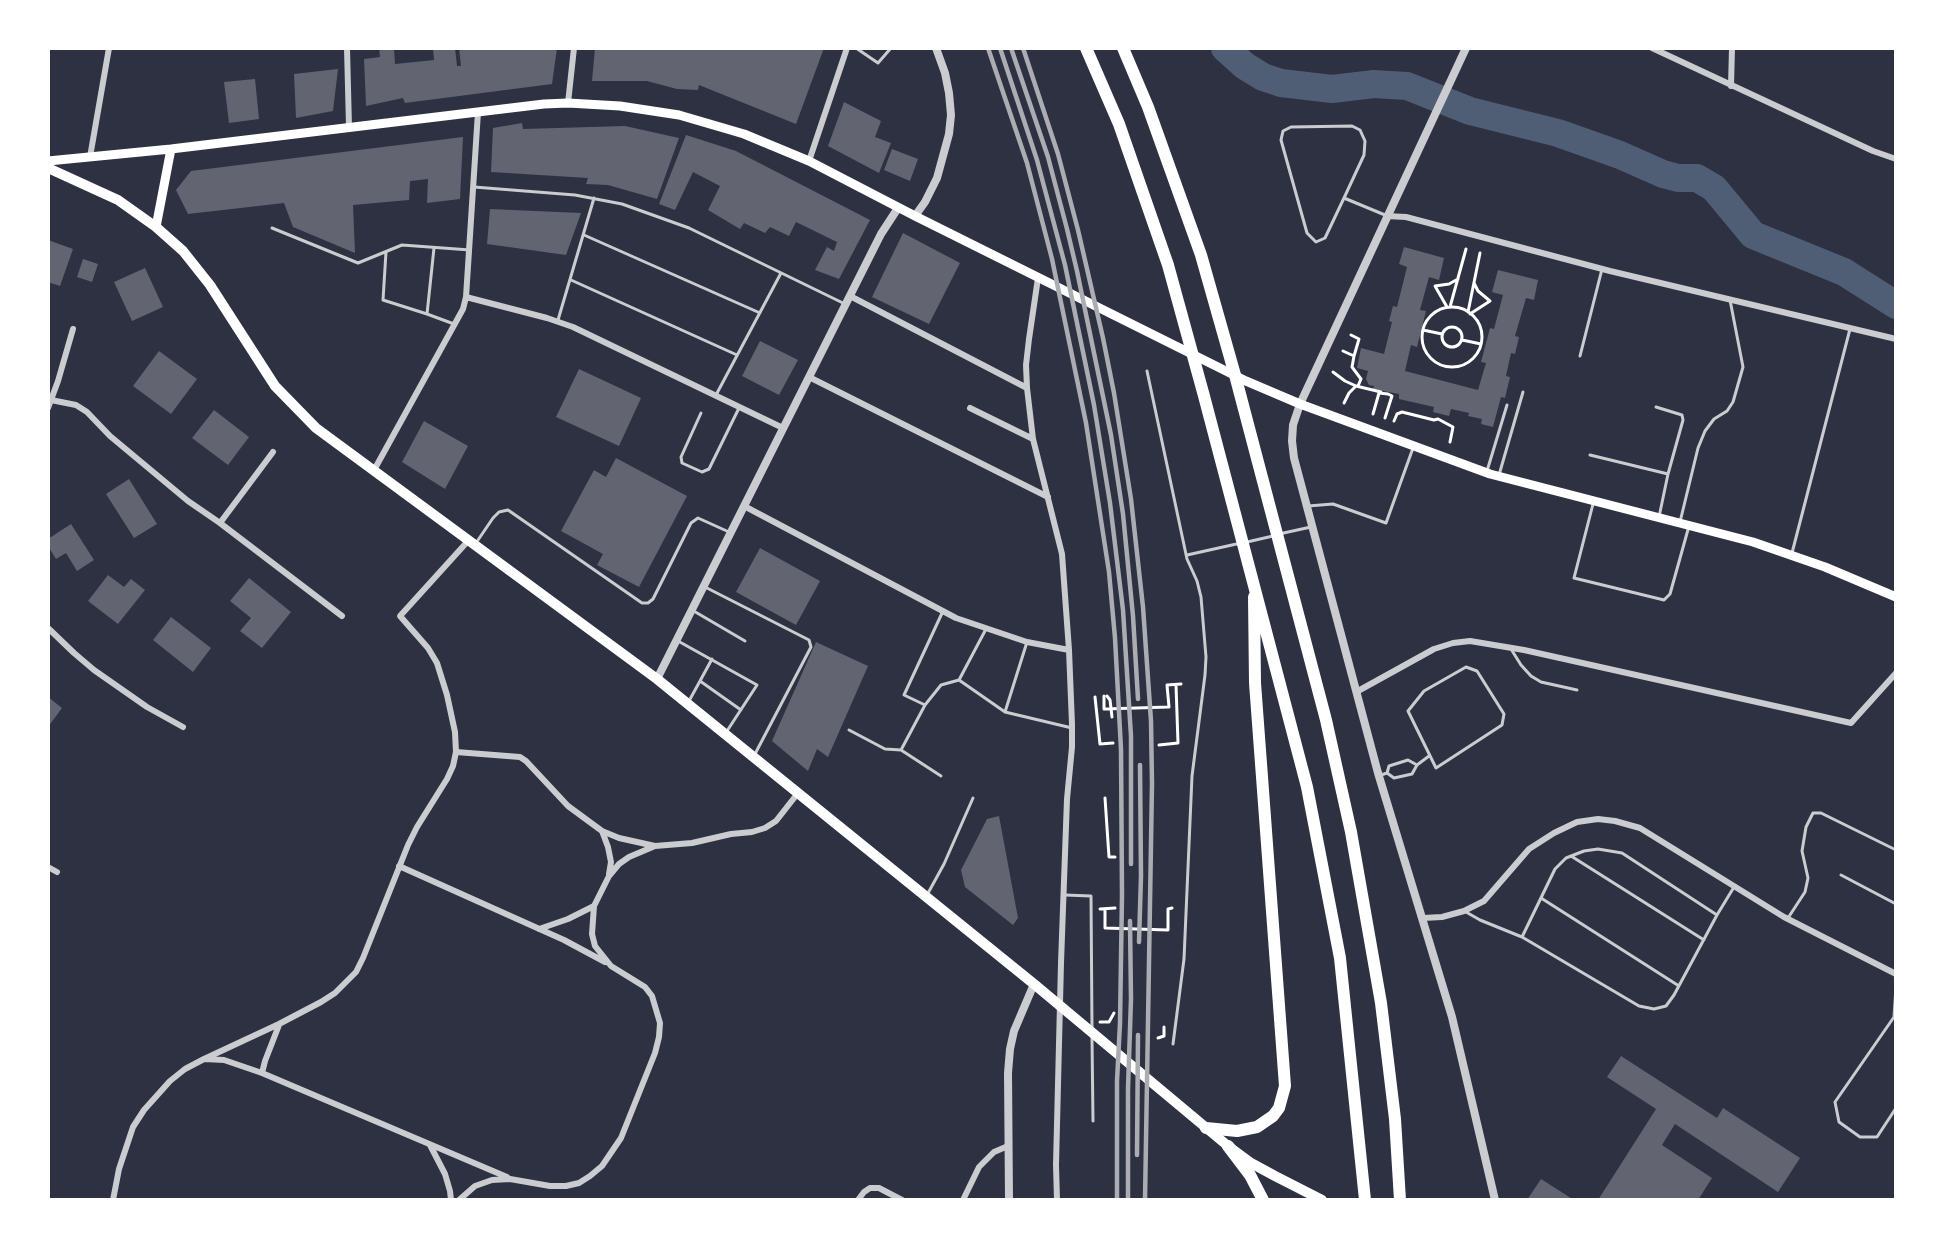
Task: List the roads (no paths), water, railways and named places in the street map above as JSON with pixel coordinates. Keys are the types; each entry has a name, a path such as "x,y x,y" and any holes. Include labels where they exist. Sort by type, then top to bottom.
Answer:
{"highway":[{"path":"1086,48 1119,124 1168,265 1307,787 1340,958 1365,1200"},
{"path":"1123,48 1157,129 1201,255 1235,375 1334,754 1362,889 1381,1003 1389,1061 1401,1200"},
{"path":"1206,1128 1237,1131 1257,1127 1273,1116 1279,1108 1285,1086 1255,682 1254,581"},
{"path":"1227,1146 1250,1175 1263,1200"},
{"path":"1360,1200 1363,1174"}],"main road":[{"path":"48,161 568,103 620,106 679,115 734,131 809,161 898,208 1246,381 1300,404 1498,476 1680,522 1791,555 1896,597"},
{"path":"156,226 171,149"},
{"path":"48,168 118,200 156,226 183,251 197,267 275,386 316,428 657,679 1034,984 1227,1146 1259,1167 1321,1199"}],"street":[{"path":"90,157 109,48"},
{"path":"346,48 349,127"},
{"path":"568,103 574,48"},
{"path":"809,161 847,48"},
{"path":"915,216 937,178 949,134 951,116 949,93 936,48"},
{"path":"1466,48 1300,404 1293,424 1292,441 1294,458 1307,507 1457,1037 1495,1200"},
{"path":"1652,48 1873,152 1896,159"},
{"path":"1731,86 1732,48"},
{"path":"373,472 463,309 470,250 478,112"},
{"path":"657,679 881,234 898,208"},
{"path":"1386,216 1406,217 1602,269 1896,339"},
{"path":"1038,278 1026,365 1027,388 1033,439 1062,554 1072,729 1066,799 1056,1154 1057,1200"},
{"path":"466,297 558,321 599,337 783,428"},
{"path":"848,300 1027,388"},
{"path":"48,408 73,329"},
{"path":"809,377 1048,497"},
{"path":"51,400 76,405 87,412 110,436 188,501 342,616"},
{"path":"970,408 1033,439"},
{"path":"220,523 273,452"},
{"path":"744,506 943,611 986,629 1026,642 1069,650"},
{"path":"113,1200 133,1127 144,1110 170,1081 185,1069 279,1024 335,993 356,972 399,866 417,827 447,779 456,752 447,695 437,663 428,648 400,616 471,543"},
{"path":"48,628 74,653 111,682 147,707 183,727"},
{"path":"1358,691 1434,649 1470,641 1851,723 1896,673"},
{"path":"456,752 520,757 568,806 602,831 619,838 655,846 692,843 765,828 776,821 798,793"},
{"path":"1423,918 1442,917 1464,911 1484,901 1529,849 1554,833 1577,822 1598,819 1615,821 1640,828 1786,919 1896,974"},
{"path":"602,831 611,862 609,876"},
{"path":"612,966 595,946 592,934 594,906 609,876 619,864 655,846"},
{"path":"399,866 583,950 612,966 645,987 652,996 660,1023 655,1053 621,1138 602,1166 579,1183 566,1186 550,1186 510,1179 492,1180 475,1186 459,1200"},
{"path":"48,867 57,872"},
{"path":"538,929 568,919 594,906"},
{"path":"1009,1200 1008,1073 1010,1049 1014,1031 1034,984"},
{"path":"262,1073 279,1024"},
{"path":"204,1059 224,1060 262,1073 510,1179"},
{"path":"429,1144 445,1174 451,1200"},
{"path":"963,1200 979,1167 994,1152 1008,1146"},
{"path":"858,1200 870,1188 879,1188 902,1200"}],"lane":[{"path":"856,48 878,63 892,48"},
{"path":"1352,126 1360,130 1365,141 1364,155 1344,198 1325,238 1316,242 1307,233 1281,140 1283,131 1291,127 1352,126"},
{"path":"474,187 575,195 622,204 689,228 781,273 848,300"},
{"path":"558,321 594,198"},
{"path":"1344,198 1386,216"},
{"path":"272,228 357,263 402,245 470,250"},
{"path":"584,235 760,313"},
{"path":"427,314 434,248"},
{"path":"386,252 383,300 454,324"},
{"path":"1580,356 1602,269"},
{"path":"716,395 781,273"},
{"path":"571,280 737,355"},
{"path":"1680,522 1698,448 1705,431 1714,419 1727,411 1733,402 1743,367 1730,300"},
{"path":"1791,555 1850,329"},
{"path":"1147,371 1187,555 1202,597 1206,657 1192,776 1184,958 1173,1044"},
{"path":"1498,476 1523,392"},
{"path":"1486,472 1507,405"},
{"path":"701,413 681,457 682,463 702,472 709,469 740,406"},
{"path":"1656,407 1682,415 1683,420 1659,517"},
{"path":"1307,507 1333,504 1386,523 1414,446"},
{"path":"1590,455 1668,474"},
{"path":"1594,501 1574,573 1574,578 1585,581 1664,600 1670,594 1690,525"},
{"path":"471,543 499,512 508,510 642,603 648,603 653,599 691,523 698,518 704,519 731,532"},
{"path":"1187,555 1313,527"},
{"path":"703,586 810,640 811,647 753,758"},
{"path":"692,610 745,641"},
{"path":"924,705 904,695 943,611"},
{"path":"901,750 924,705 941,685 959,680 986,629"},
{"path":"676,640 758,685 725,734"},
{"path":"1005,712 1026,642"},
{"path":"1510,648 1531,676 1541,682 1577,690"},
{"path":"687,704 712,660"},
{"path":"1466,667 1477,671 1504,714 1502,725 1436,768 1429,756 1408,711 1424,691 1466,667"},
{"path":"959,680 1005,712 1072,729"},
{"path":"700,681 741,710"},
{"path":"849,730 885,749 901,750 941,776"},
{"path":"1417,765 1408,760 1389,766 1383,774 1394,778 1412,774 1417,765 1429,756"},
{"path":"926,897 944,864 973,798"},
{"path":"1786,919 1805,892 1808,878 1803,851 1806,827 1813,813 1821,813 1896,850"},
{"path":"1522,937 1555,869 1566,858 1584,851 1598,849 1622,854 1717,915"},
{"path":"1571,856 1704,940"},
{"path":"1841,874 1896,904"},
{"path":"1464,911 1522,937 1639,1006 1654,1010 1666,1006 1735,886"},
{"path":"1063,895 1091,896 1093,1121"},
{"path":"1541,898 1679,986"},
{"path":"1896,987 1895,1018 1835,1102 1839,1122 1860,1137 1877,1137 1896,1108"}],"waterway":[{"path":"1225,48 1245,66 1263,77 1281,83 1332,89 1374,84 1407,86 1470,111 1558,133 1620,155 1663,174 1678,178 1697,178 1714,188 1753,235 1844,272 1896,305"}],"railway":[{"path":"988,48 1027,163 1052,259 1086,423 1109,572 1121,749 1122,895 1117,1081 1117,1200"},
{"path":"1000,48 1037,160 1065,265 1094,405 1110,503 1123,610 1131,736 1131,864"},
{"path":"1011,48 1048,157 1067,229 1111,435 1123,514 1138,699"},
{"path":"1023,48 1058,154 1103,338 1131,499 1143,607 1151,721 1152,784 1145,1200"},
{"path":"1139,942 1140,765"},
{"path":"1128,1200 1130,921"},
{"path":"1137,1155 1138,1035"}]}
